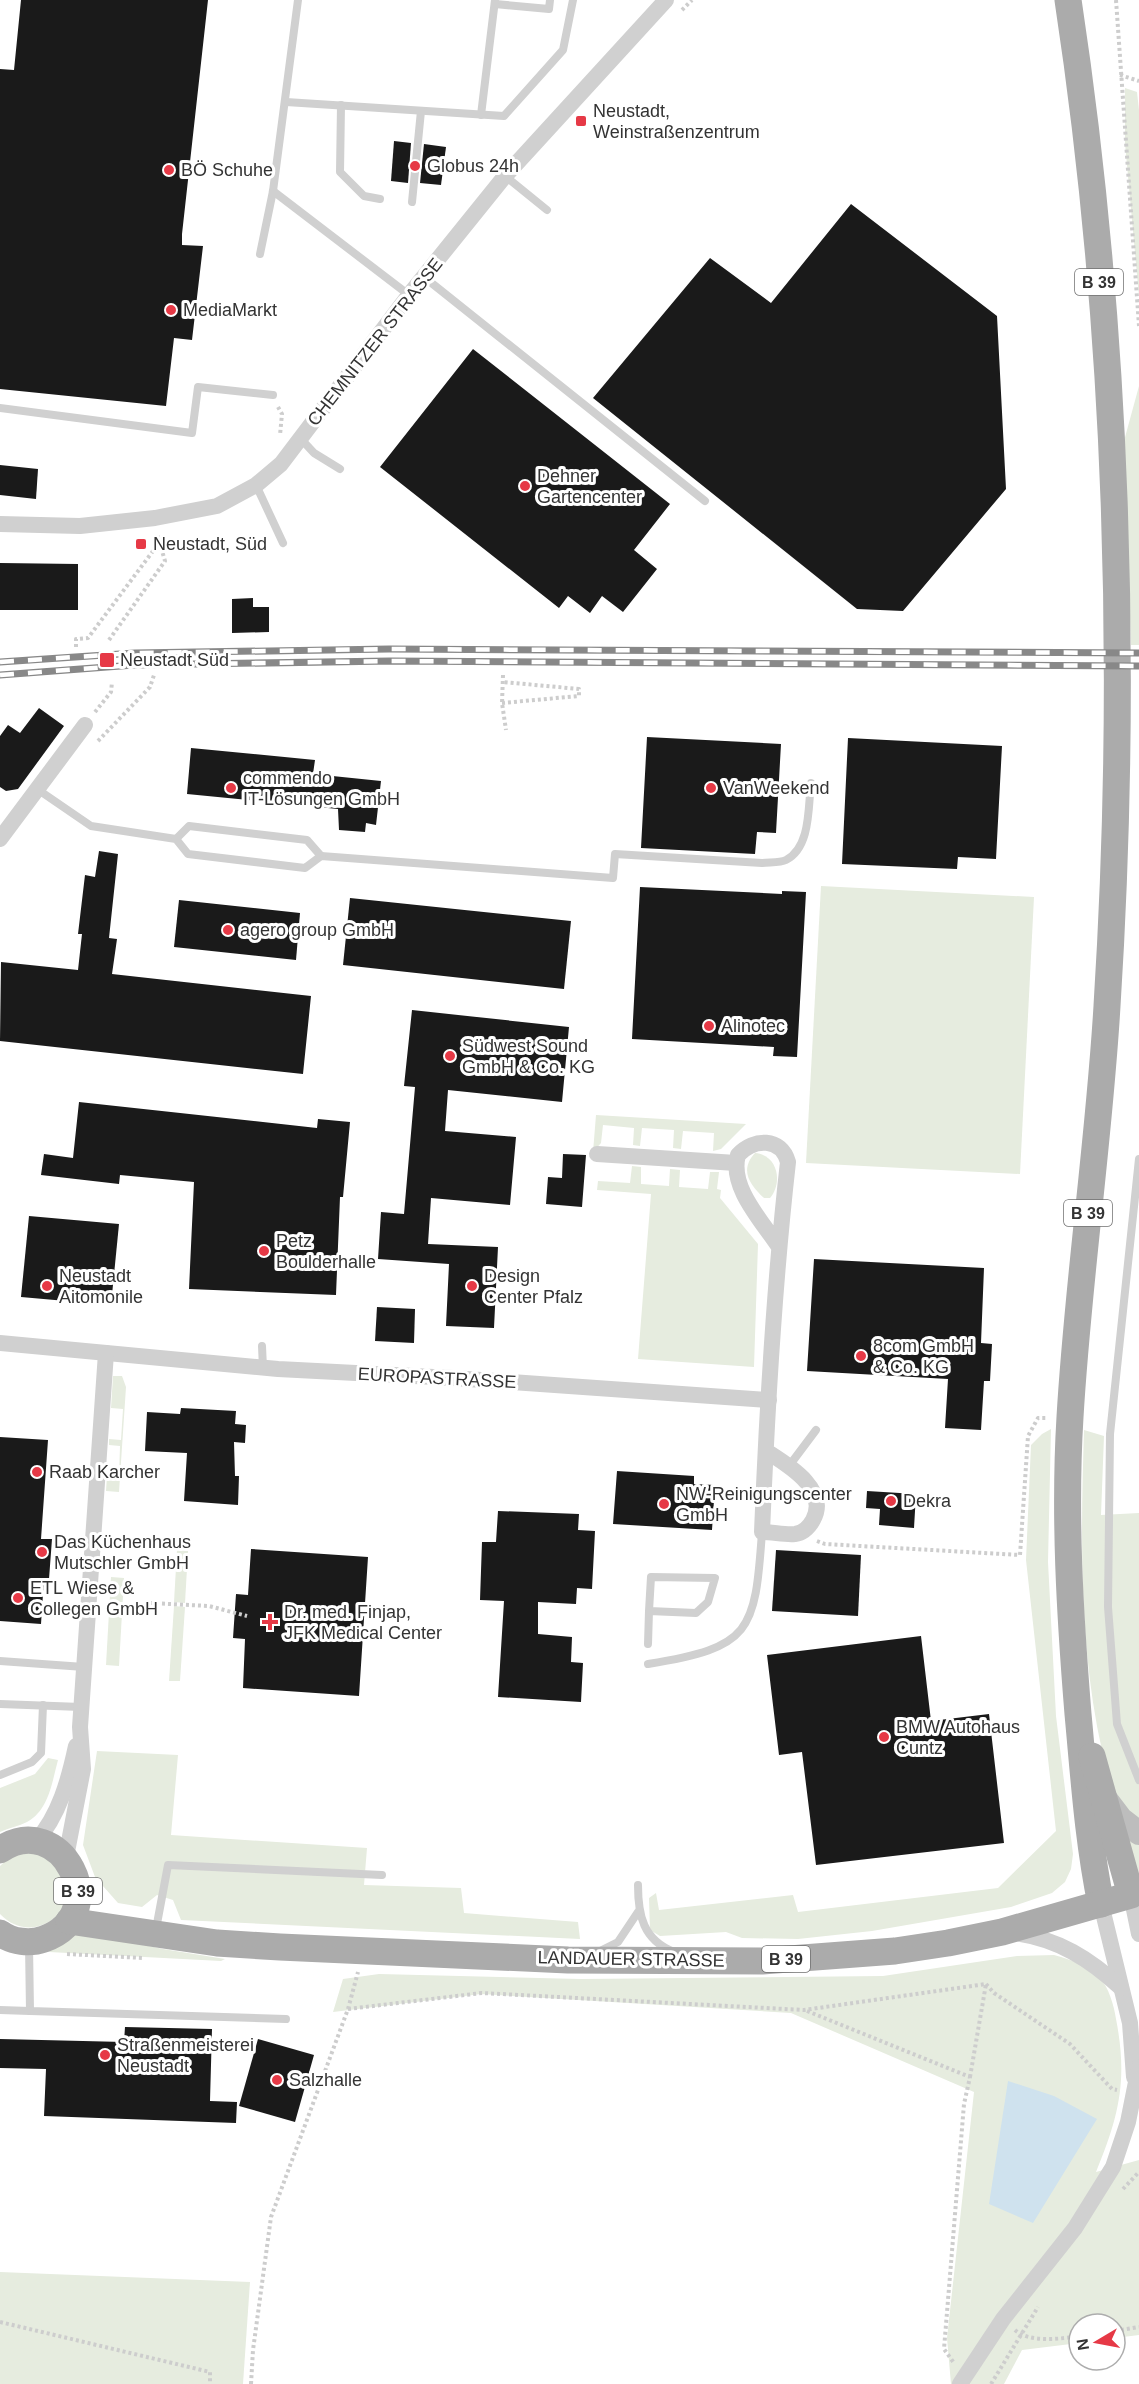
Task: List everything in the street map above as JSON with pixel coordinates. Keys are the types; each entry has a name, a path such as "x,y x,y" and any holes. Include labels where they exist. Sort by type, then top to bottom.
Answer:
{"main road":[{"name":"B 39","path":"1068,0 1081,87 1108,382 1115,560 1117,722 1107,1010 1070,1417 1068,1567 1078,1715 1091,1857 1101,1904 1135,1894 1078,1715"},
{"name":"B 39","path":"1081,0 1081,87"},
{"path":"1106,1798 1121,1819 1139,1833"},
{"name":"B 39","path":"28,1942 51,1936 69,1921 78,1896 76,1875 66,1857 52,1847 36,1841"},
{"path":"0,1850 21,1842 36,1841"},
{"name":"LANDAUER STRASSE","path":"78,1896 155,1933"},
{"name":"LANDAUER STRASSE","path":"69,1921 217,1943 568,1960 762,1960 895,1951 1002,1932 1101,1904"},
{"path":"0,1933 28,1942"}],"street":[{"name":"CHEMNITZER STRASSE","path":"0,524 80,526 155,518 217,506 256,485 281,464 409,295 505,176 666,0"},
{"path":"0,839 85,725"},
{"path":"766,1451 789,1466 810,1487 816,1503 814,1519 806,1529 797,1534 762,1532 766,1451 778,1247 788,1162 785,1152 776,1144 766,1142 754,1144 744,1148 736,1163 741,1188 778,1247"},
{"path":"597,1154 736,1163"},
{"name":"EUROPASTRASSE","path":"0,1343 263,1368 453,1378 769,1400"},
{"path":"66,1857 83,1769 81,1707 105,1353"},
{"path":"36,1841 56,1809 70,1773 80,1727"},
{"path":"1135,1894 1139,1934"},
{"path":"1101,1904 1130,2023 1135,2093"},
{"path":"1002,1932 1036,1936 1067,1948 1096,1965 1121,1988"},
{"path":"961,2380 1003,2319 1075,2228 1113,2167 1128,2122 1139,2067"}],"lane":[{"path":"260,254 273,191 298,0"},
{"path":"481,115 495,2 549,9 550,0"},
{"path":"286,102 504,116 563,50 571,1"},
{"path":"341,105 340,172 364,196 380,199"},
{"path":"412,202 421,111"},
{"path":"505,176 547,210"},
{"path":"273,191 409,295"},
{"path":"423,278 705,501"},
{"path":"0,408 192,434 198,387 273,395"},
{"path":"301,439 314,453 339,469"},
{"path":"256,485 283,543"},
{"path":"176,838 189,826 307,840 321,855 613,878 615,854 762,863 785,861 800,849 807,821 811,783"},
{"path":"37,789 91,826 176,838 188,854 305,868 321,855"},
{"path":"1139,1159 1110,1434 1108,1607 1117,1724 1139,1780"},
{"path":"262,1346 263,1368"},
{"path":"789,1466 816,1430"},
{"path":"648,1664 710,1652 729,1642 748,1620 758,1587 762,1532"},
{"path":"648,1644 649,1611 651,1577 715,1578 708,1602 696,1612 649,1611"},
{"path":"0,1661 84,1667"},
{"path":"0,1704 81,1707"},
{"path":"0,1775 32,1762 41,1753 43,1705"},
{"path":"155,1933 168,1865 382,1875"},
{"path":"638,1885 638,1912 643,1926 653,1939 669,1951 697,1960"},
{"path":"568,1960 606,1950 618,1942 638,1912"},
{"path":"28,1942 30,2011"},
{"path":"0,2010 286,2019"}],"path":[{"path":"1116,0 1119,75 1139,326"},
{"path":"1119,75 1139,81"},
{"path":"280,445 282,414"},
{"path":"109,640 165,561 155,518"},
{"path":"76,647 75,639 88,638 159,543"},
{"path":"97,742 150,687 154,675"},
{"path":"503,675 502,703 506,730"},
{"path":"85,725 111,692 112,682"},
{"path":"502,682 579,689 579,696 502,703"},
{"path":"797,1534 825,1544 1020,1555 1028,1436 1038,1418 1070,1417"},
{"path":"150,1603 209,1606 247,1616"},
{"path":"251,2384 253,2350 271,2217 348,2009 362,1950"},
{"path":"348,2009 482,1993 804,2010 986,1984"},
{"path":"961,2380 944,2349 964,2104 986,1984"},
{"path":"986,1984 994,1993 1070,2044 1112,2089 1135,2093"},
{"path":"804,2010 970,2077"},
{"path":"1003,2319 1021,2335 1067,2338"},
{"path":"0,2322 210,2372 210,2384"}],"shaded area":[{"path":"1125,88 1137,92 1139,110 1139,297 1125,143"},
{"path":"1139,386 1139,645 1131,645 1124,441"},
{"path":"821,886 1034,897 1020,1174 806,1163"},
{"path":"596,1115 746,1124 721,1149 713,1151 714,1133 683,1131 681,1149 673,1148 674,1130 642,1128 640,1146 633,1145 634,1128 603,1125 601,1143 593,1152"},
{"path":"755,1153 769,1159 776,1171 776,1185 770,1198 764,1198 754,1188 748,1177 748,1165"},
{"path":"632,1166 641,1167 641,1184 669,1186 670,1169 680,1170 679,1187 708,1189 710,1172 719,1172 717,1189 721,1190 720,1198 758,1244 754,1367 638,1359 651,1194 597,1190 598,1181 630,1183"},
{"path":"113,1376 122,1376 126,1387 119,1492 106,1491 107,1476 119,1477 120,1446 109,1445 109,1439 121,1440 123,1409 111,1408"},
{"path":"1051,1429 1048,1562 1056,1716 1073,1854 1071,1869 1065,1882 1052,1893 1011,1907 872,1931 798,1939 742,1938 726,1932 660,1936 650,1930 649,1898 656,1893 659,1910 793,1895 798,1912 998,1888 1056,1831 1026,1560 1031,1445"},
{"path":"1084,1430 1104,1436 1101,1515 1139,1513 1139,1885 1106,1766 1091,1689 1083,1578"},
{"path":"177,1550 188,1551 185,1603 174,1602"},
{"path":"111,1577 124,1578 119,1666 106,1665"},
{"path":"174,1606 185,1607 180,1681 169,1681"},
{"path":"97,1751 178,1755 171,1835 367,1848 364,1885 461,1888 464,1913 578,1922 580,1939 181,1920 173,1900 157,1895 142,1907 118,1903 95,1877 83,1845"},
{"path":"48,1758 58,1760 45,1803 27,1822 0,1832 0,1788 35,1774"},
{"path":"35,1852 55,1861 68,1891 60,1913 53,1919 38,1926 22,1927 0,1914 0,1866 12,1855"},
{"path":"79,1931 163,1949 225,1959 221,1961 49,1952 55,1941"},
{"path":"1054,1955 1078,1963 1099,1977 1106,1986 1114,2008 1120,2041 1121,2079 1116,2115 1096,2172 1139,2160 1139,2335 1127,2336 1127,2312 1067,2312 1067,2344 1022,2350 1004,2384 951,2384 947,2338 974,2092 791,2013 481,1994 333,2012 343,1979 379,1974 581,1979 883,1976 1017,1956"},
{"path":"0,2272 250,2282 243,2384 0,2384"}],"water":[{"path":"1008,2081 1054,2096 1097,2119 1033,2223 989,2204"}],"building":[{"path":"21,0 208,0 182,234 182,245 203,246 192,340 174,338 166,406 0,389 0,69 14,70"},
{"path":"394,141 411,143 408,183 391,181"},
{"path":"424,144 446,147 441,185 420,183"},
{"path":"851,204 997,316 1006,489 903,611 857,609 593,398 710,258 771,303"},
{"name":"Dehner Gartencenter","path":"473,349 670,504 634,550 657,569 623,612 602,596 590,613 568,596 559,608 380,467"},
{"path":"0,465 38,469 36,499 0,495"},
{"path":"0,563 78,564 78,610 0,610"},
{"path":"253,598 253,607 269,607 269,632 232,633 232,599"},
{"path":"39,708 64,726 18,789 6,791 0,787 0,736 8,725 20,733"},
{"name":"VanWeekend","path":"647,737 781,744 776,833 757,832 755,854 641,848"},
{"path":"848,738 1002,746 996,859 958,857 957,869 842,864"},
{"path":"191,748 315,760 313,774 381,781 376,825 366,823 365,832 339,830 338,809 187,794"},
{"path":"99,851 118,854 109,938 117,939 112,974 311,996 303,1074 0,1041 1,962 78,970 82,934 78,934 85,875 95,877"},
{"path":"640,887 782,894 782,891 806,892 797,1057 773,1056 774,1047 632,1039"},
{"path":"350,898 571,921 564,989 343,965"},
{"path":"179,900 300,913 296,960 174,947"},
{"path":"412,1010 569,1027 562,1102 448,1090 445,1131 516,1137 510,1205 431,1198 428,1244 498,1247 494,1328 446,1326 449,1264 378,1259 381,1212 404,1214 415,1087 404,1086"},
{"path":"79,1102 317,1128 318,1119 350,1122 343,1197 340,1197 336,1295 189,1289 194,1182 120,1175 119,1184 41,1175 44,1154 73,1158"},
{"path":"563,1154 586,1155 582,1207 546,1204 548,1177 562,1178"},
{"path":"29,1216 119,1224 111,1305 21,1297"},
{"path":"814,1259 984,1268 981,1343 992,1344 990,1381 984,1381 981,1430 945,1428 948,1379 807,1371"},
{"path":"377,1307 415,1309 414,1343 375,1341"},
{"path":"181,1408 236,1411 235,1424 246,1425 245,1443 234,1442 235,1476 239,1476 238,1505 184,1501 187,1453 145,1451 147,1412 180,1414"},
{"path":"0,1437 48,1440 41,1539 52,1539 49,1579 44,1579 41,1624 0,1621"},
{"name":"NW-Reinigungscenter GmbH","path":"617,1471 694,1476 694,1484 715,1485 712,1530 613,1524"},
{"path":"867,1491 916,1494 914,1528 879,1525 880,1509 866,1508"},
{"path":"498,1511 579,1514 578,1530 595,1531 592,1589 577,1588 576,1604 538,1602 538,1634 572,1637 571,1662 583,1663 581,1702 498,1697 504,1601 480,1600 482,1542 496,1542"},
{"path":"251,1549 368,1557 359,1696 243,1688 245,1639 233,1638 236,1594 248,1595"},
{"path":"776,1550 861,1555 858,1616 772,1611"},
{"name":"BMW Autohaus Cuntz","path":"921,1636 931,1721 989,1714 1004,1843 816,1865 802,1752 779,1755 767,1655"},
{"path":"125,2027 212,2029 210,2101 237,2102 236,2123 44,2116 46,2069 0,2068 0,2039 124,2042"},
{"name":"Salzhalle","path":"258,2039 314,2055 295,2122 239,2106"}],"railway":[{"path":"0,662 135,653 389,649 1139,653"},
{"path":"0,675 134,665 390,661 1139,666"}],"place":[{"name":"Neustadt, Weinstraßenzentrum","path":"581,121"},
{"name":"Globus 24h","path":"415,166"},
{"name":"BÖ Schuhe","path":"169,170"},
{"name":"MediaMarkt","path":"171,310"},
{"name":"Dehner Gartencenter","path":"525,486"},
{"name":"Neustadt, Süd","path":"141,544"},
{"name":"Neustadt Süd","path":"107,660"},
{"name":"commendo IT-Lösungen GmbH","path":"231,788"},
{"name":"VanWeekend","path":"711,788"},
{"name":"agero group GmbH","path":"228,930"},
{"name":"Alinotec","path":"709,1026"},
{"name":"Südwest Sound GmbH & Co. KG","path":"450,1056"},
{"name":"Petz Boulderhalle","path":"264,1251"},
{"name":"Neustadt Aitomonile","path":"47,1286"},
{"name":"Design Center Pfalz","path":"472,1286"},
{"name":"8com GmbH & Co. KG","path":"861,1356"},
{"name":"Raab Karcher","path":"37,1472"},
{"name":"Dekra","path":"891,1501"},
{"name":"NW-Reinigungscenter GmbH","path":"664,1504"},
{"name":"Das Küchenhaus Mutschler GmbH","path":"42,1552"},
{"name":"ETL Wiese & Collegen GmbH","path":"18,1598"},
{"name":"Dr. med. Finjap, JFK Medical Center","path":"270,1622"},
{"name":"BMW Autohaus Cuntz","path":"884,1737"},
{"name":"Straßenmeisterei Neustadt","path":"105,2055"},
{"name":"Salzhalle","path":"277,2080"}]}
